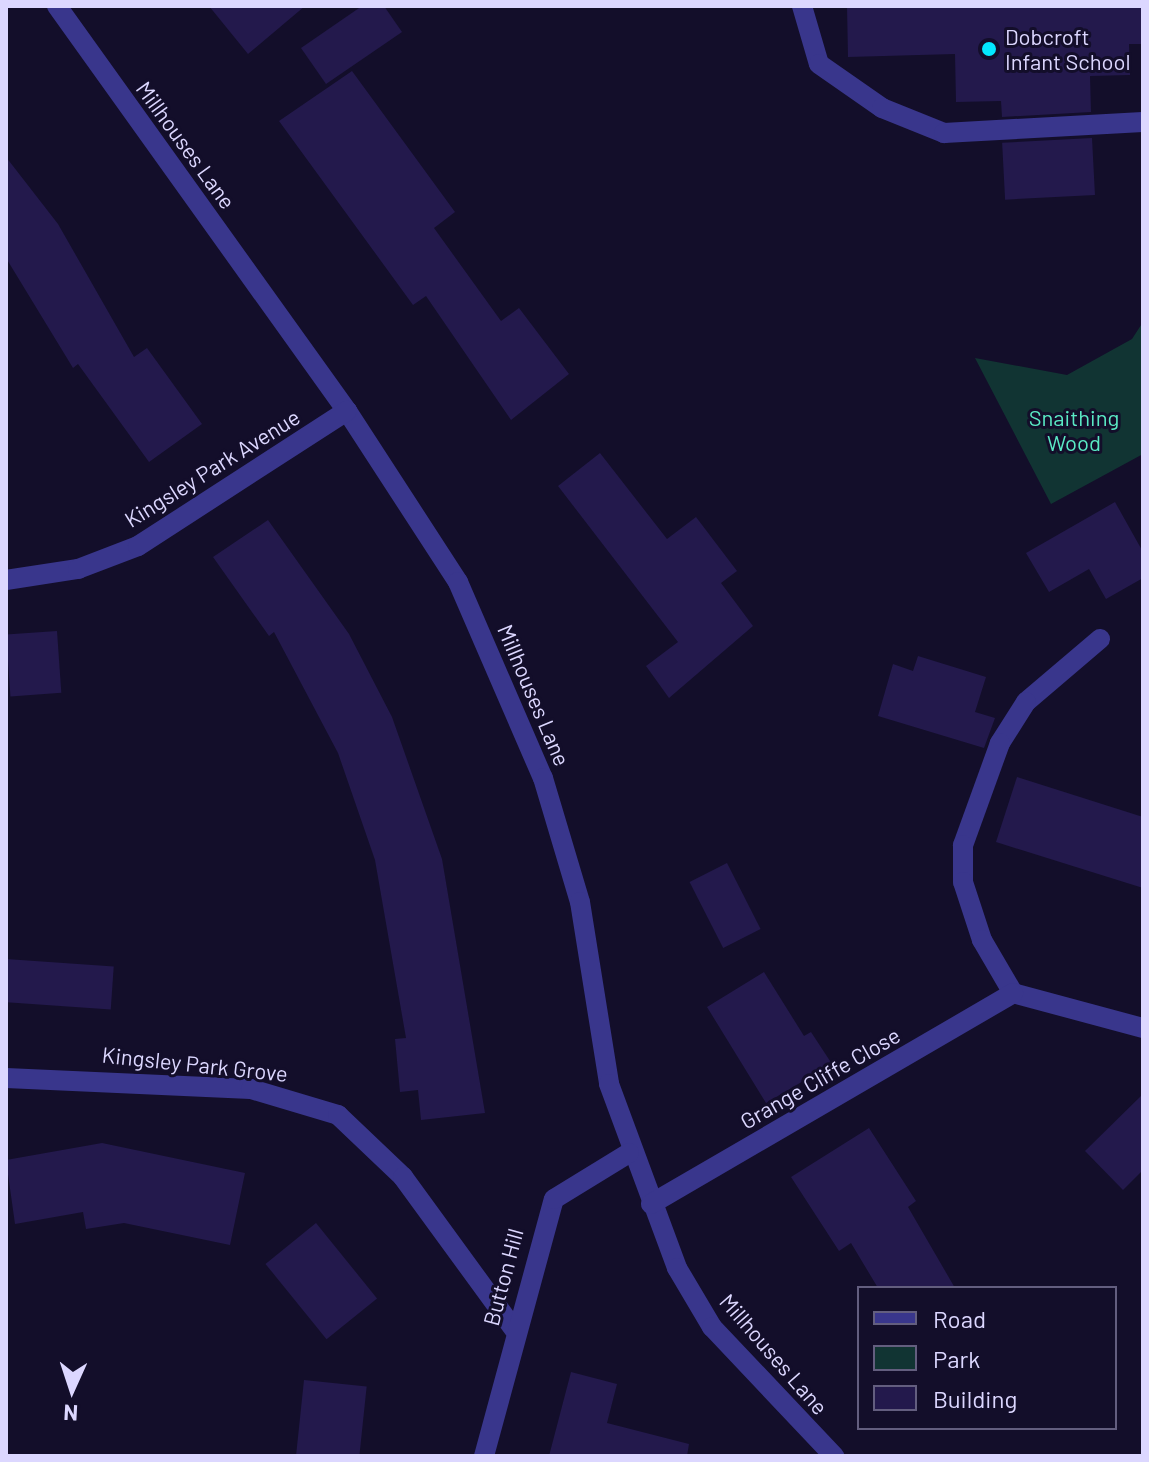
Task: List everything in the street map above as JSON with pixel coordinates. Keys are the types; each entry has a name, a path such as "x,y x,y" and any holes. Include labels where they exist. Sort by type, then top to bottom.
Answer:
{"street":[{"name":"Millhouses Lane","path":"57,6 347,411 458,582 538,764 580,902 609,1084 629,1153 712,1327 834,1456"},
{"path":"802,6 819,64 882,108 944,133 1143,122"},
{"name":"Kingsley Park Avenue","path":"6,580 78,569 138,546 347,411"},
{"path":"1100,639 1026,702 979,783 963,845 963,882 982,940 1013,993 1143,1028"},
{"name":"Grange Cliffe Close","path":"651,1204 1013,993"},
{"name":"Kingsley Park Grove","path":"6,1078 251,1089 338,1115 403,1177 514,1329"},
{"name":"Button Hill","path":"484,1456 514,1329 554,1199 629,1153"}],"green space":[{"name":"Snaithing Wood","path":"1143,322 1143,454 1051,504 975,358 1067,375 1132,339"}],"building":[{"path":"209,6 305,6 248,54"},
{"path":"362,6 384,6 402,32 326,84 301,48"},
{"name":"Dobcroft Infant School","path":"847,6 1143,6 1143,44 1129,44 1130,75 1090,76 1091,112 1002,117 1001,101 956,102 955,54 848,57"},
{"path":"352,71 455,212 434,228 501,321 519,308 569,374 511,420 426,296 413,305 279,121"},
{"path":"1092,138 1095,195 1005,200 1002,143"},
{"path":"6,157 58,224 134,357 147,348 202,424 149,462 78,364 73,368 6,258"},
{"path":"600,453 667,539 696,517 737,571 721,583 753,626 669,698 646,666 678,642 558,486"},
{"path":"1115,502 1143,552 1143,578 1106,599 1089,569 1049,592 1026,553"},
{"path":"268,520 349,634 392,717 442,859 485,1113 421,1120 418,1090 400,1092 395,1039 406,1038 375,860 338,753 274,632 269,636 213,557"},
{"path":"57,631 61,693 10,696 6,635"},
{"path":"918,656 986,677 975,712 995,718 984,748 878,716 893,664 913,671"},
{"path":"1017,777 1143,817 1143,888 996,842"},
{"path":"727,863 761,929 723,948 690,882"},
{"path":"6,959 114,967 111,1009 6,1002"},
{"path":"764,972 804,1036 811,1032 832,1064 766,1103 707,1007"},
{"path":"1143,1094 1143,1170 1123,1190 1085,1151"},
{"path":"869,1128 916,1201 908,1207 954,1286 877,1286 851,1243 839,1251 791,1177"},
{"path":"102,1143 245,1173 230,1245 124,1223 86,1229 83,1212 15,1224 6,1160"},
{"path":"316,1223 377,1298 327,1339 265,1264"},
{"path":"571,1372 617,1384 607,1423 689,1444 687,1456 549,1456"},
{"path":"304,1380 367,1387 359,1456 296,1456"}],"place":[{"name":"Dobcroft Infant School","path":"989,49"}]}
